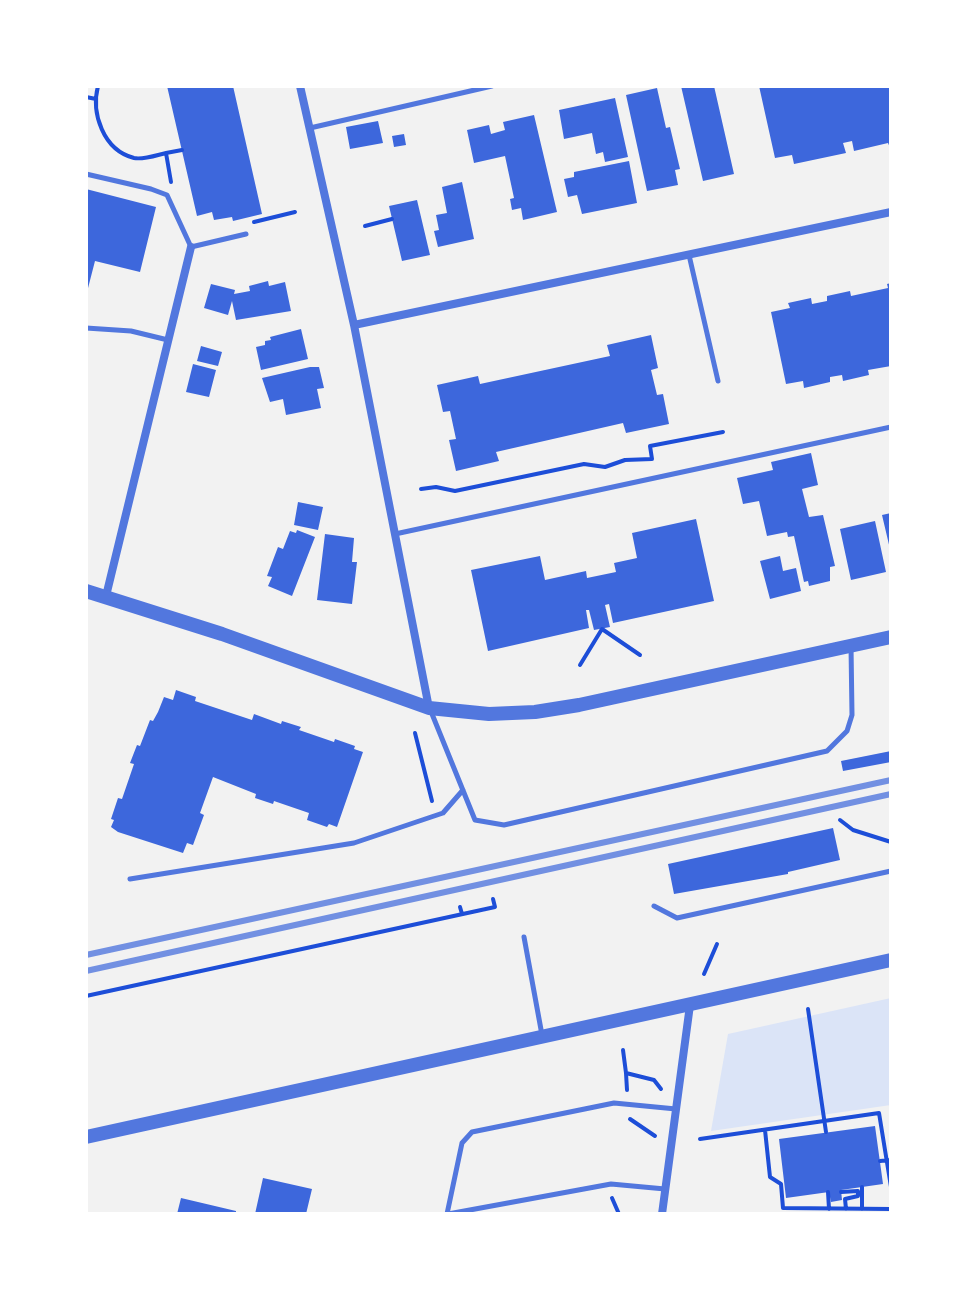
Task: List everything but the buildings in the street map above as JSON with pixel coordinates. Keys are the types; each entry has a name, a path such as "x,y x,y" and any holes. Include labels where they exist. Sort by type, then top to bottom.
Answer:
{"street":[{"path":"300,86 354,325 429,708"},
{"path":"354,325 891,212"},
{"path":"106,596 191,247"},
{"path":"86,591 222,634 429,708 489,714 535,712 891,637"},
{"path":"86,1137 891,960"},
{"path":"662,1214 690,1005"}],"lane":[{"path":"310,128 492,86"},
{"path":"86,174 167,195 191,247 246,234"},
{"path":"689,255 718,381"},
{"path":"86,328 131,331 168,340"},
{"path":"395,534 891,427"},
{"path":"429,708 475,820 504,825 827,751 847,731 852,715 851,645"},
{"path":"130,879 354,843 443,813 463,790"},
{"path":"654,906 677,918 891,871"},
{"path":"524,937 543,1038"},
{"path":"665,1189 611,1184 447,1214 462,1143 472,1132 614,1103 676,1109"}],"path":[{"path":"98,86 95,114 104,136 121,151 136,159 182,150"},
{"path":"86,97 96,99"},
{"path":"166,153 172,184"},
{"path":"245,224 295,212"},
{"path":"365,226 392,219"},
{"path":"421,489 436,487 455,491 584,464 605,467 625,460 643,461 652,459 650,446 723,432"},
{"path":"580,665 602,629 640,655"},
{"path":"415,733 436,815"},
{"path":"840,820 853,830 891,842"},
{"path":"86,996 495,907 493,899"},
{"path":"460,907 462,914"},
{"path":"704,974 717,944"},
{"path":"808,1009 826,1132"},
{"path":"623,1050 626,1073 654,1080 661,1089"},
{"path":"700,1139 879,1113 891,1187"},
{"path":"625,1116 655,1136"},
{"path":"765,1130 770,1177 781,1184 783,1208 891,1209"},
{"path":"880,1161 889,1160"},
{"path":"862,1187 862,1209"},
{"path":"841,1192 858,1191 858,1196 845,1199 846,1209"},
{"path":"828,1192 829,1209"}],"shaded area":[{"path":"891,998 891,1105 711,1131 728,1034"}],"railway":[{"path":"86,955 891,780"},
{"path":"86,971 891,794"}]}
